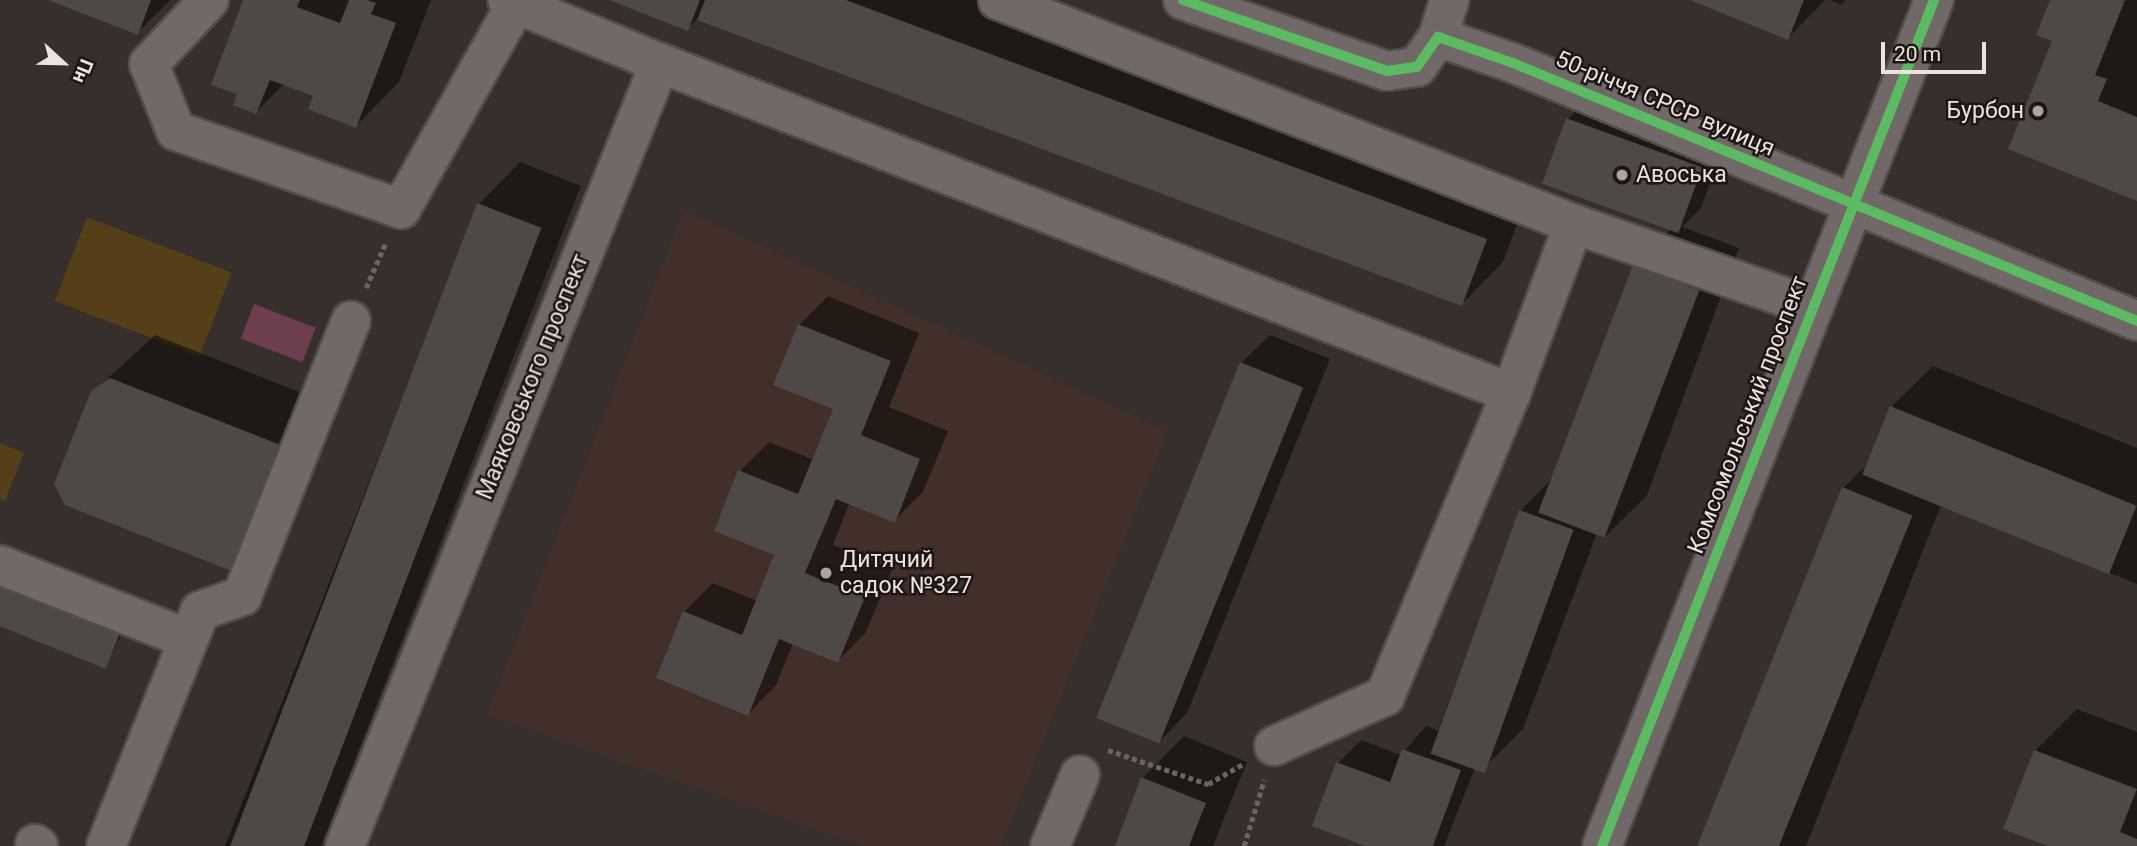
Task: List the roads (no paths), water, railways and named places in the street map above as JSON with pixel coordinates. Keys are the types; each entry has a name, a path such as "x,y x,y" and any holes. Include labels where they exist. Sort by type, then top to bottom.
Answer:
{"street":[{"path":"209,0 149,64 176,131 401,209 511,2 660,63 1511,393"},
{"path":"998,0 1574,224 1814,307"},
{"path":"1183,0 1387,71 1417,67 1438,37 1449,0"},
{"name":"Комсомольський проспект","path":"1602,846 1934,0"},
{"name":"50-річчя СРСР вулиця","path":"1438,37 2137,321"},
{"name":"Маяковського проспект","path":"345,846 660,63"},
{"path":"1274,746 1385,696 1511,393 1574,224"},
{"path":"106,846 200,611 242,596 351,321"},
{"path":"0,565 188,639"},
{"path":"1050,846 1080,775"}],"place":[{"name":"Бурбон","path":"2038,111"},
{"name":"Авоська","path":"1622,175"},
{"name":"Дитячий садок №327","path":"826,573"}]}
